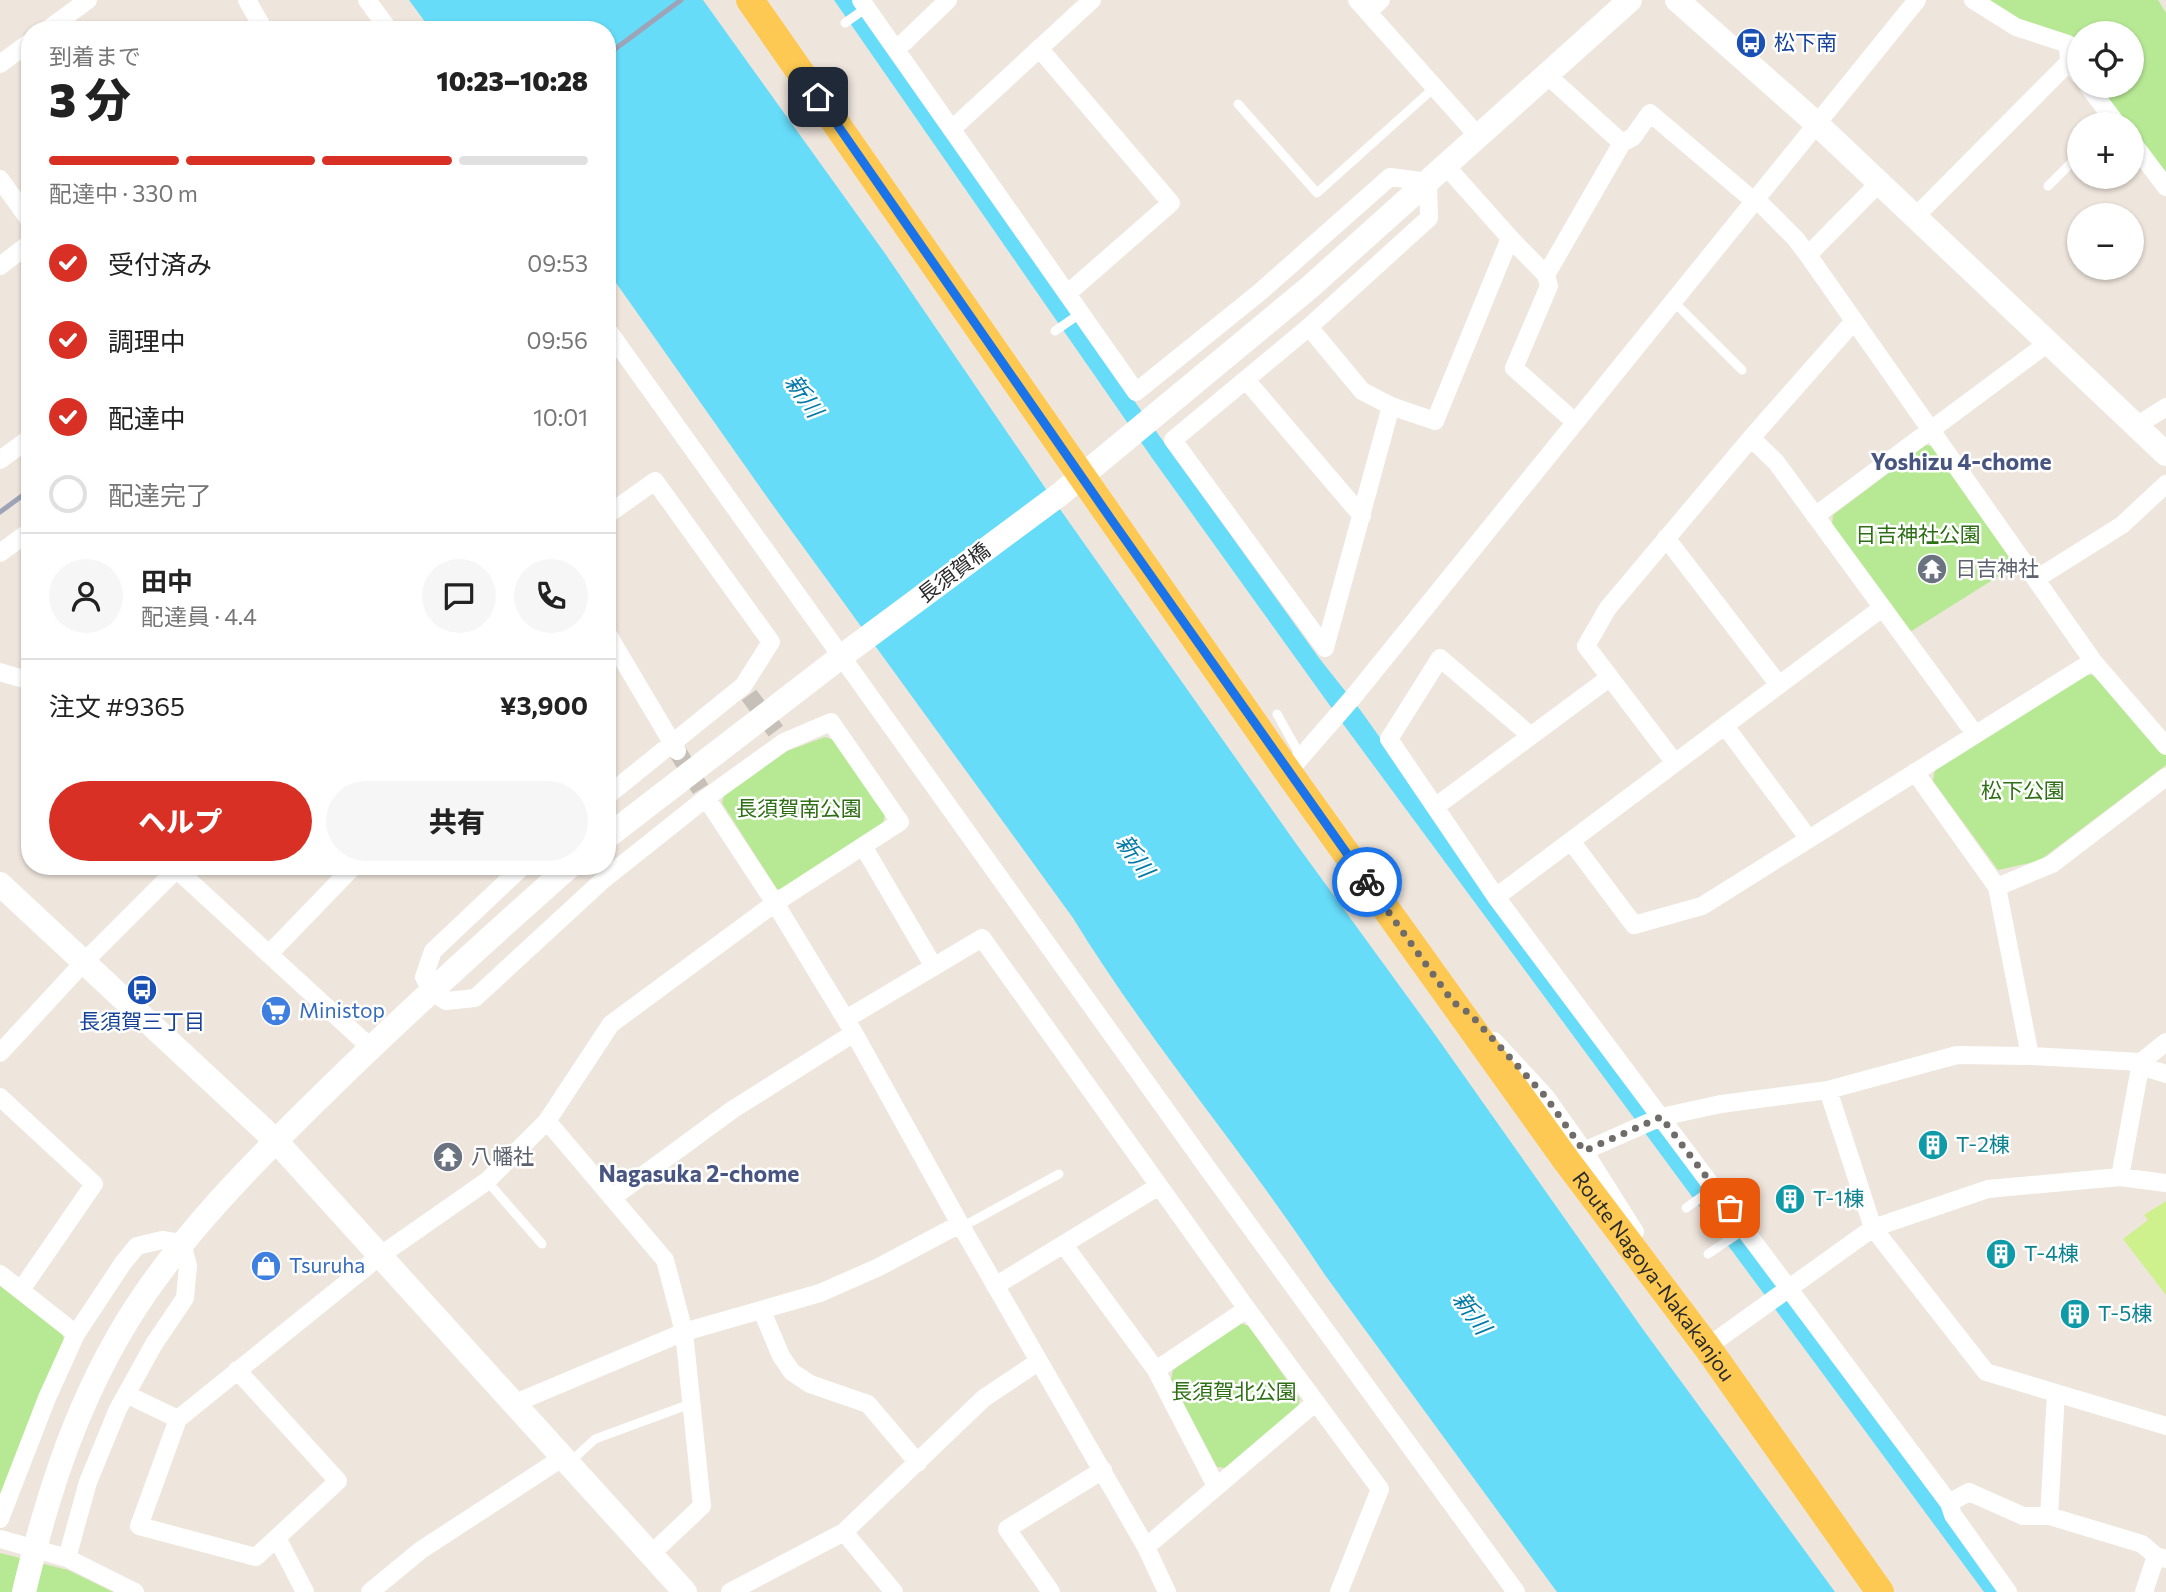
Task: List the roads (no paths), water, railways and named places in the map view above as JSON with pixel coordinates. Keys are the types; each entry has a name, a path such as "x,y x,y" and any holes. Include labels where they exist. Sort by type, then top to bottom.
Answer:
{"main road":[{"name":"Route Nagoya-Nakakanjou","path":"750,0 1081,477 1295,765 1449,1004 1707,1347 1880,1592"}],"street":[{"path":"59,21 88,0"},
{"path":"247,0 259,21"},
{"path":"367,0 382,21"},
{"path":"896,50 948,0"},
{"path":"951,129 1092,0"},
{"name":"長須賀橋","path":"616,829 1059,495 1310,287 1630,0"},
{"path":"1677,0 1816,124 2166,454"},
{"path":"1295,765 1354,696 1917,0"},
{"path":"1973,0 2016,27 2067,44"},
{"path":"1369,4 1435,88 1478,136"},
{"path":"863,6 1136,392 1260,292 1390,177 1437,174 1510,238 1546,275 1549,286 1514,368 1575,422"},
{"path":"1038,48 1171,203 1067,294"},
{"path":"0,64 21,49"},
{"path":"1547,75 1622,143"},
{"path":"1915,217 2067,75"},
{"path":"1546,275 1622,143 1633,137 1650,113 1755,200 1795,238 1933,430 2092,661 2166,746"},
{"path":"2144,158 2166,187"},
{"path":"1391,406 1325,648 1173,440 1309,327 1429,218 1437,174"},
{"path":"0,179 21,208"},
{"path":"1808,255 1879,183"},
{"path":"1309,327 1362,391 1391,406 1435,421 1510,238"},
{"path":"0,266 21,250"},
{"path":"1675,763 1586,646 1608,608 1665,538 1854,321"},
{"path":"616,341 846,654 1198,1154 1516,1592"},
{"path":"1815,516 2048,343"},
{"path":"1246,380 1362,516"},
{"path":"2136,426 2166,407"},
{"path":"1751,438 1776,462 1975,734"},
{"path":"0,460 21,445"},
{"path":"616,509 655,481 771,642 746,690 675,747 616,790"},
{"path":"2036,579 2122,525 2166,484"},
{"path":"0,553 21,538"},
{"path":"1665,538 1779,685"},
{"path":"1496,897 1882,608"},
{"path":"616,650 675,747"},
{"path":"1531,736 1440,658 1389,740 1496,897 1949,1503 1953,1515 2008,1592"},
{"path":"1571,841 1634,925 1702,906 2092,661"},
{"path":"0,672 21,678"},
{"path":"1435,807 1609,678"},
{"path":"237,1370 338,1480 256,1557 139,1526 178,1419 237,1370 381,1255 487,1181 547,1121 611,1024 775,903 901,822 831,722 781,738 616,870"},
{"path":"1725,726 1809,839"},
{"path":"1915,772 1997,887 2030,1056"},
{"path":"1997,887 2052,864 2166,777"},
{"path":"706,799 775,903 850,1026 1038,1362 1146,1547 1167,1592"},
{"path":"863,846 934,967"},
{"path":"0,1053 169,875"},
{"path":"185,875 370,1047"},
{"path":"269,954 345,875"},
{"path":"513,875 433,951 424,977 431,991 446,1001 475,998 609,875"},
{"path":"24,1592 41,1520 81,1409 108,1354 150,1286 182,1243 276,1140 370,1047 560,875"},
{"path":"0,884 276,1140 685,1592"},
{"path":"612,1198 850,1026 934,967 982,938 1247,1309 1380,1489 1339,1592"},
{"path":"1449,1004 1470,1014 1545,1096 1671,1283 1688,1324"},
{"path":"2120,1178 2141,1064 2166,1042"},
{"path":"1584,1151 1661,1117 1721,1104 1828,1090 1957,1055 2030,1056 2141,1064 2166,1074"},
{"path":"1828,1090 1873,1228 1986,1371 2166,1426"},
{"path":"0,1097 94,1184 21,1290"},
{"path":"547,1121 665,1260 684,1332 702,1506 650,1555"},
{"path":"1707,1347 1788,1286 1873,1228 1988,1189 2120,1178 2166,1183"},
{"path":"995,1286 1159,1186"},
{"path":"513,1404 684,1332 820,1293 961,1226"},
{"path":"0,1518 47,1398 76,1334 122,1263 137,1246 162,1240 182,1243"},
{"path":"67,1558 88,1482 118,1409 154,1344 185,1298 188,1266 182,1243"},
{"path":"1064,1245 1156,1370 1216,1486"},
{"path":"0,1274 76,1334"},
{"path":"1156,1370 1247,1309"},
{"path":"762,1311 780,1356 792,1372 810,1384 868,1404 918,1463"},
{"path":"730,1592 844,1532 985,1398 1038,1362"},
{"path":"2049,1516 2056,1394"},
{"path":"128,1395 178,1419"},
{"path":"1146,1547 1316,1402"},
{"path":"370,1592 421,1550 564,1461"},
{"path":"1051,1592 1007,1529 1102,1470"},
{"path":"1949,1503 1969,1492 2023,1516 2049,1516 2141,1544 2161,1558 2144,1592"},
{"path":"844,1532 894,1592"},
{"path":"277,1538 305,1592"},
{"path":"0,1539 67,1558 135,1592"}],"lane":[{"path":"845,23 863,6"},
{"path":"1238,104 1317,193 1435,88"},
{"path":"2048,186 2067,167"},
{"path":"1673,301 1742,370"},
{"path":"1057,329 1079,314"},
{"path":"1276,714 1295,765"},
{"path":"961,1226 1059,1174"},
{"path":"487,1181 542,1244"},
{"path":"1686,1208 1714,1189"},
{"path":"1708,1254 1744,1229"},
{"path":"564,1461 595,1439 690,1404"}],"water":[{"name":"新川","path":"409,0 703,0 884,252 1050,495 1297,845 1642,1328 1835,1592 1557,1592 1133,1009 1073,918 772,504 616,283 616,21 424,21"},
{"path":"834,0 853,0 1135,402 1319,658 1361,711 1494,898 2004,1592 1984,1592 1346,728 1152,458"}],"tunnel":[{"path":"749,695 778,734"},
{"path":"677,751 706,798"}],"railway":[{"path":"616,48 681,0"},
{"path":"0,512 21,497"}],"place":[{"name":"松下南","path":"1751,43"},
{"name":"日吉神社","path":"1932,569"},
{"name":"長須賀三丁目","path":"142,990"},
{"name":"Ministop","path":"276,1011"},
{"name":"T-2棟","path":"1933,1145"},
{"name":"八幡社","path":"448,1157"},
{"name":"T-1棟","path":"1790,1199"},
{"name":"T-4棟","path":"2001,1254"},
{"name":"Tsuruha","path":"266,1266"},
{"name":"T-5棟","path":"2075,1314"}],"district":[{"name":"Yoshizu 4-chome","path":"1961,462"},
{"name":"Nagasuka 2-chome","path":"699,1174"}],"park label":[{"name":"日吉神社公園","path":"1918,535"},
{"name":"松下公園","path":"2023,791"},
{"name":"長須賀南公園","path":"799,809"},
{"name":"長須賀北公園","path":"1234,1392"}]}
